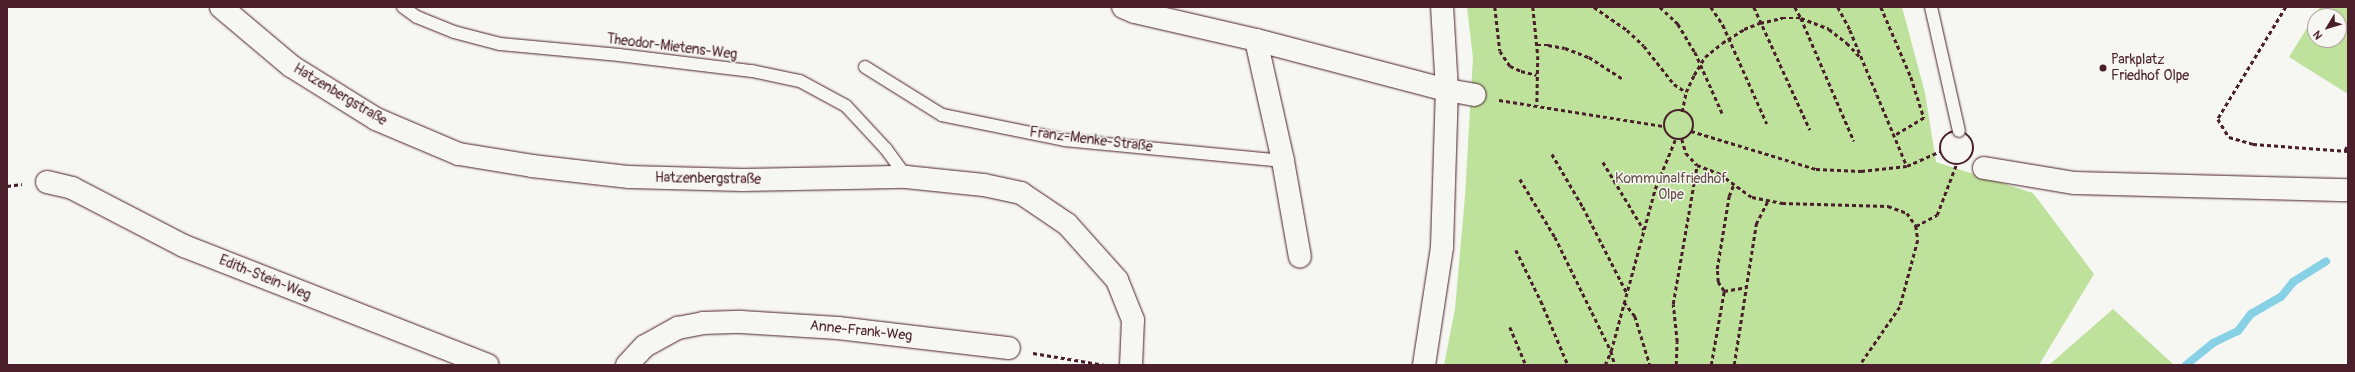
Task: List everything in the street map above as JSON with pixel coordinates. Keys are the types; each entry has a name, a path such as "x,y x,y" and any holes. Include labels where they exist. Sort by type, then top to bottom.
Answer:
{"street":[{"name":"Hatzenbergstraße","path":"221,7 291,66 376,120 459,154 532,166 629,177 743,180 906,177 984,185 1021,193 1067,224 1117,280 1133,320 1131,365"},
{"path":"1123,7 1135,12 1256,40 1447,90 1475,95"},
{"path":"1424,365 1442,247 1447,90 1442,7"},
{"path":"1256,40 1283,161 1300,257"},
{"path":"1984,168 2075,183 2348,190"},
{"name":"Edith-Stein-Weg","path":"47,182 72,188 184,246 488,365"},
{"name":"Anne-Frank-Weg","path":"627,365 645,346 678,328 703,323 741,322 838,328 1008,348"}],"lane":[{"name":"Theodor-Mietens-Weg","path":"402,7 417,17 454,32 500,44 619,55 752,71 800,81 846,106 886,149 906,177"},
{"path":"1931,7 1959,131"},
{"name":"Franz-Menke-Straße","path":"865,67 942,115 1065,140 1283,161"}],"path":[{"path":"1495,7 1500,51 1510,66 1521,71 1537,75"},
{"path":"1534,7 1537,45 1537,106"},
{"path":"1594,7 1627,30 1644,46 1674,84 1686,92"},
{"path":"1660,7 1678,24 1701,64 1723,115"},
{"path":"1711,7 1723,25 1767,124"},
{"path":"1754,7 1810,130"},
{"path":"1795,7 1854,141"},
{"path":"1838,7 1862,59 1907,166"},
{"path":"1881,7 1911,77 1924,118 1894,136"},
{"path":"2286,7 2218,119 2229,137 2254,144 2347,150 2348,144"},
{"path":"1682,112 1686,92 1706,57 1728,39 1744,29 1760,23 1782,18 1801,18 1829,29 1847,43 1862,59"},
{"path":"1537,45 1565,48 1589,57 1623,79"},
{"path":"1475,95 1664,126"},
{"path":"1676,110 1682,112 1689,113 1694,126 1688,138 1675,140 1664,131 1665,118 1676,110"},
{"path":"1691,131 1816,169 1861,171 1907,166 1940,151"},
{"path":"1682,139 1686,153 1697,165 1720,174 1733,186 1752,197 1782,203 1888,206 1907,213 1916,226 1918,240 1900,307 1860,365"},
{"path":"1605,365 1611,351 1655,189 1675,140"},
{"path":"1552,154 1583,207 1627,293"},
{"path":"1603,162 1644,231"},
{"path":"1676,365 1677,342 1673,304 1697,165"},
{"path":"1916,226 1937,215 1956,165"},
{"path":"1520,179 1554,237 1611,351 1615,365"},
{"path":"1711,365 1724,291 1718,282 1717,269 1729,196 1733,186"},
{"path":"1734,365 1756,224 1768,200"},
{"path":"1516,250 1541,301 1568,365"},
{"path":"1724,291 1746,288"},
{"path":"1624,302 1635,316 1650,365"},
{"path":"1510,327 1526,365"},
{"path":"1008,348 1105,365"}],"green space":[{"name":"Kommunalfriedhof Olpe","path":"1467,7 1902,7 1925,93 1936,162 2033,193 2094,274 2039,365 1444,365 1455,309 1465,196 1473,58"},
{"path":"2320,7 2348,7 2348,94 2289,57 2307,28 2307,48 2347,48 2347,8"},
{"path":"2113,309 2174,365 2049,365"}],"waterway":[{"path":"2186,365 2213,343 2238,331 2251,314 2281,297 2293,282 2326,261"}],"place":[{"name":"Parkplatz Friedhof Olpe","path":"2103,68"}]}
